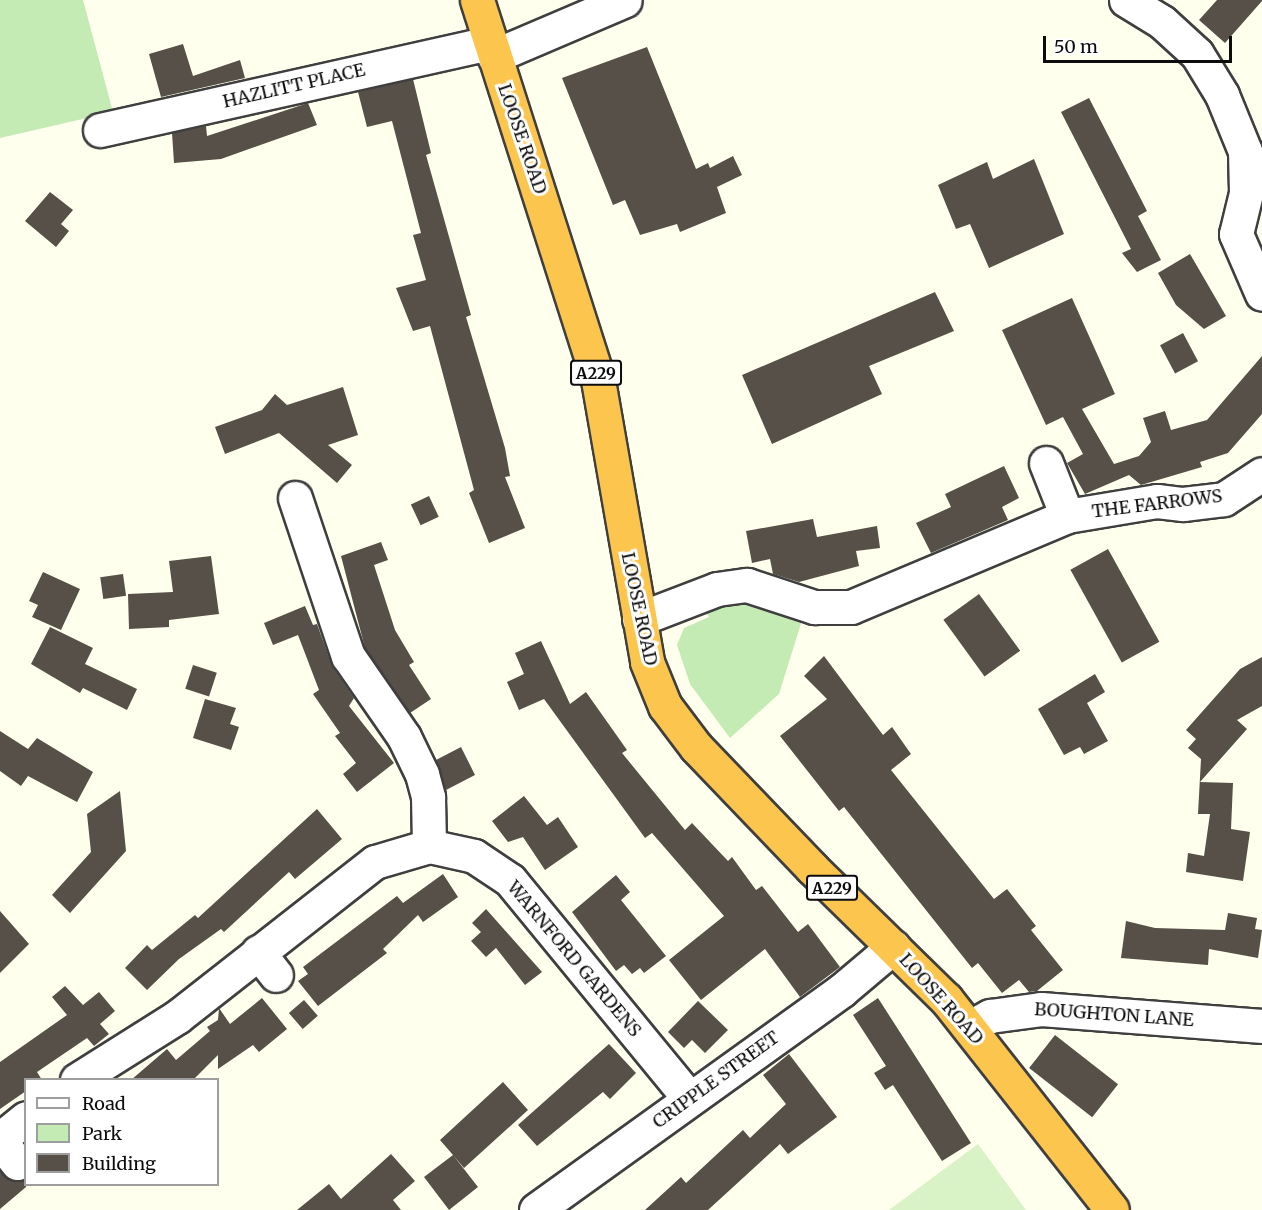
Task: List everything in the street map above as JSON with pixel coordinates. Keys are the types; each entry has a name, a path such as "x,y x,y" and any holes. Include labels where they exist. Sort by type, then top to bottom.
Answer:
{"highway":[{"name":"LOOSE ROAD","path":"477,0 491,50 598,380 647,662 665,706 696,747 970,1027 1112,1210"}],"street":[{"name":"HAZLITT PLACE","path":"100,130 491,50 625,0"},
{"path":"1126,0 1162,22 1197,54 1222,94 1245,151 1246,193 1236,234 1262,294"},
{"name":"THE FARROWS","path":"1046,463 1067,516 1157,501 1183,504 1224,498 1262,474"},
{"path":"295,498 325,544 348,656 404,737 422,774 428,796 429,846"},
{"path":"639,619 717,589 747,585 814,607 851,607 1067,516"},
{"name":"WARNFORD GARDENS","path":"80,1078 267,963 375,862 429,846 474,856 510,880 689,1098"},
{"name":"CRIPPLE STREET","path":"536,1210 842,990 893,947"},
{"name":"BOUGHTON LANE","path":"970,1027 990,1016 1041,1009 1262,1026"},
{"path":"6,1148 24,1121"}],"green space":[{"path":"0,0 83,0 113,112 0,138"},
{"path":"739,598 803,617 779,694 730,738 690,684 677,645 684,628 709,617 704,609"},
{"path":"978,1144 1026,1210 889,1210"}],"building":[{"path":"1217,0 1262,1 1225,43 1199,20"},
{"path":"183,44 193,76 240,60 245,78 161,97 149,54"},
{"path":"647,47 696,169 708,163 710,168 733,156 742,175 717,187 726,213 680,232 677,224 640,235 625,200 613,205 562,78"},
{"path":"413,79 431,153 426,155 471,315 466,317 505,448 510,476 505,477 525,528 489,543 469,493 474,490 430,326 413,331 396,288 426,280 413,235 421,233 392,121 367,127 358,92"},
{"path":"1089,98 1147,211 1138,216 1161,260 1137,272 1122,253 1131,249 1061,112"},
{"path":"308,103 317,125 221,159 174,163 172,133 206,126 207,136"},
{"path":"1034,159 1064,234 989,268 970,224 956,229 938,185 987,162 993,179"},
{"path":"50,192 73,210 61,224 69,231 56,247 25,221"},
{"path":"1190,254 1226,316 1204,329 1176,305 1158,273"},
{"path":"935,292 954,331 869,366 882,394 772,444 742,375"},
{"path":"1072,298 1115,394 1082,409 1114,464 1139,456 1151,442 1143,418 1165,411 1171,430 1207,420 1262,356 1262,414 1228,453 1200,462 1202,467 1141,485 1129,475 1085,494 1067,463 1083,454 1063,417 1046,425 1002,330"},
{"path":"1183,333 1198,361 1175,373 1160,345"},
{"path":"343,387 358,435 328,445 352,465 337,483 279,433 225,454 215,427 262,410 275,394 287,405"},
{"path":"1004,466 1019,498 1002,507 1008,520 931,553 916,523 951,507 945,494"},
{"path":"429,496 439,517 421,525 411,504"},
{"path":"813,519 817,537 877,526 880,548 856,551 859,566 799,582 773,574 770,559 752,563 746,531"},
{"path":"381,542 388,560 374,565 395,630 414,662 409,665 431,699 410,713 365,648 341,556"},
{"path":"1108,549 1159,642 1122,663 1070,570"},
{"path":"211,556 219,614 169,620 169,627 129,629 128,594 173,592 169,561"},
{"path":"43,572 80,589 61,630 32,617 38,605 29,601"},
{"path":"123,574 126,596 103,599 100,577"},
{"path":"979,594 1020,651 985,676 943,620"},
{"path":"305,606 313,625 317,624 332,666 354,698 349,706 394,763 357,792 343,774 356,763 335,736 340,733 313,694 319,690 298,635 273,645 264,623"},
{"path":"50,627 93,648 85,664 137,689 127,710 83,688 80,693 31,664"},
{"path":"541,641 570,704 586,692 627,750 622,753 685,830 692,823 728,861 732,857 756,890 762,886 798,932 808,924 840,967 800,997 765,949 701,1000 669,960 724,916 652,833 645,838 544,699 519,710 507,682 524,674 515,653"},
{"path":"824,656 883,735 892,727 911,754 891,770 994,899 1007,889 1036,926 1031,930 1063,970 1037,991 1029,992 1019,980 1002,993 978,963 972,968 844,807 839,811 780,736 827,699 804,676"},
{"path":"1262,657 1262,706 1237,720 1247,729 1200,782 1233,783 1231,829 1250,832 1243,881 1186,872 1188,853 1204,856 1210,814 1198,814 1201,759 1188,748 1196,739 1186,730 1240,669"},
{"path":"193,665 217,673 209,697 185,689"},
{"path":"1095,674 1105,692 1087,703 1108,741 1084,754 1080,747 1064,755 1038,709"},
{"path":"205,699 236,708 230,724 239,727 231,750 193,738"},
{"path":"0,731 28,749 37,738 93,772 77,802 28,776 21,786 0,771"},
{"path":"461,747 475,775 446,790 436,760"},
{"path":"120,791 126,851 70,913 52,895 91,852 87,814"},
{"path":"524,796 547,825 558,817 578,847 545,870 523,837 508,842 492,821"},
{"path":"317,809 342,839 295,879 289,872 224,932 221,929 179,959 147,990 125,968 147,945 152,950 195,915 198,918"},
{"path":"443,874 458,897 423,922 418,915 383,949 387,953 318,1006 298,981 308,974 303,967 397,896 403,903"},
{"path":"616,875 630,892 621,900 666,956 644,973 640,968 632,974 624,965 616,971 572,912"},
{"path":"486,909 542,972 525,985 496,948 486,957 471,941 481,932 472,923"},
{"path":"0,911 29,944 0,973"},
{"path":"1228,913 1257,918 1255,929 1262,930 1258,958 1209,949 1208,965 1121,958 1126,921 1155,928 1225,930"},
{"path":"65,986 83,1005 99,992 115,1011 100,1024 109,1034 94,1046 87,1038 37,1072 41,1078 24,1078 24,1092 0,1109 0,1062 67,1015 52,997"},
{"path":"262,998 287,1029 259,1052 253,1045 218,1069 218,1055 195,1078 133,1078 167,1049 176,1060 210,1031 207,1027 218,1020 219,1008 230,1024"},
{"path":"878,998 971,1143 942,1161 893,1085 885,1090 874,1073 886,1066 853,1015"},
{"path":"304,1000 318,1016 303,1029 289,1013"},
{"path":"698,1001 728,1030 705,1053 692,1040 684,1048 668,1032"},
{"path":"1055,1035 1118,1084 1092,1117 1029,1068"},
{"path":"609,1044 636,1073 610,1099 603,1092 537,1146 518,1125"},
{"path":"789,1054 837,1117 788,1154 780,1144 708,1210 645,1210 681,1177 686,1183 743,1130 750,1138 786,1104 763,1075"},
{"path":"503,1082 528,1110 464,1168 440,1140"},
{"path":"391,1154 415,1181 393,1200 401,1210 297,1210 329,1184 341,1199"},
{"path":"453,1155 478,1187 449,1210 424,1177"},
{"path":"0,1172 10,1180 24,1179 26,1187 0,1209"}]}
